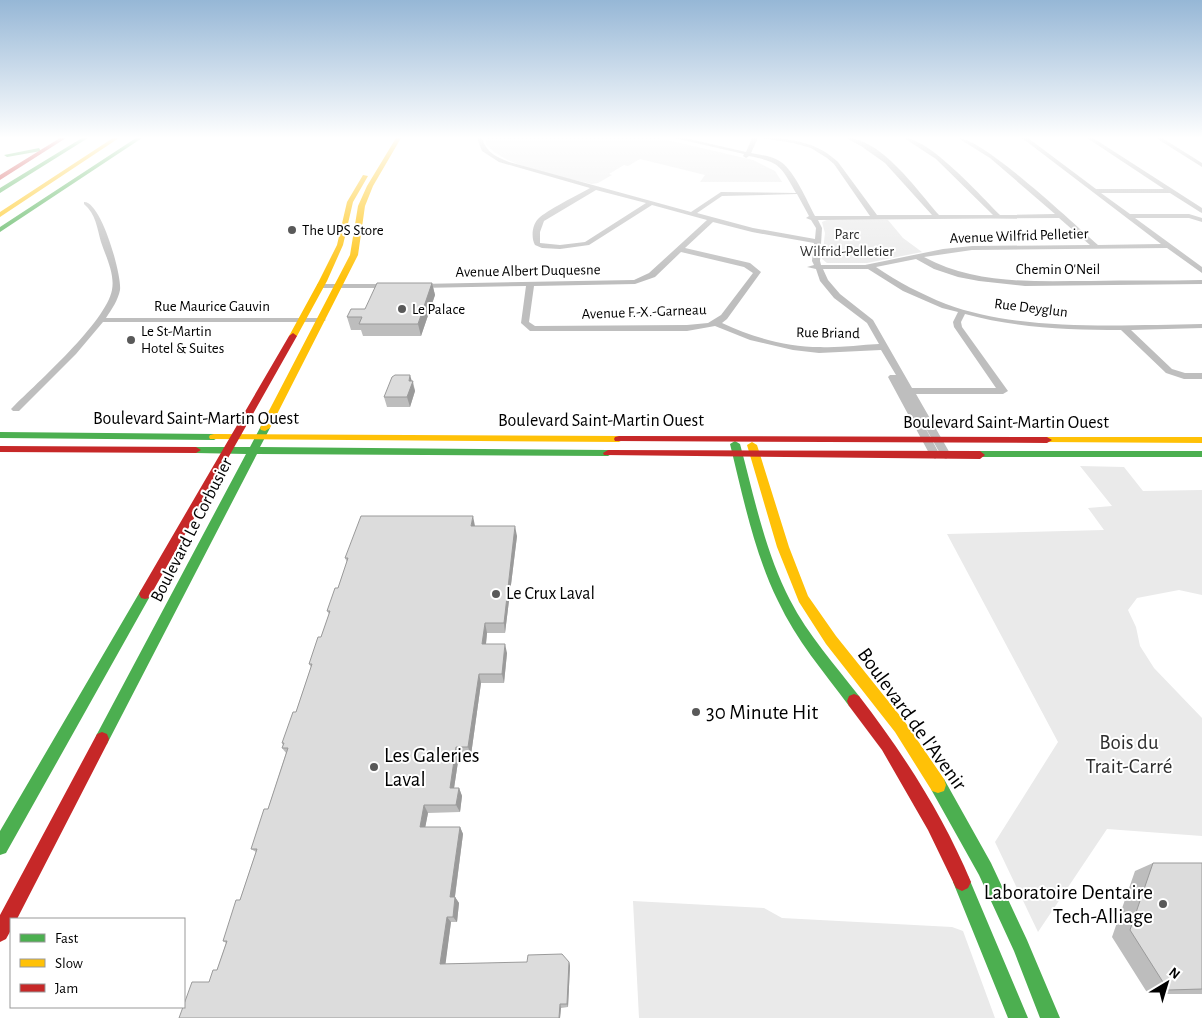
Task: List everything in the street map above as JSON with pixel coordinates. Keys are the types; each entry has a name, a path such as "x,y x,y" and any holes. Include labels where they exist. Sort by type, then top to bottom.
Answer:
{"main road":[{"path":"0,215 45,186"},
{"path":"0,230 68,186"},
{"name":"Boulevard Le Corbusier","path":"0,847 320,286 339,249 348,209 359,186"},
{"name":"Boulevard Le Corbusier","path":"0,933 183,588 339,286 356,247 358,222 364,201 373,186"},
{"name":"Boulevard Saint-Martin Ouest","path":"0,435 734,440 1202,440"},
{"name":"Boulevard de l'Avenir","path":"734,440 764,551 781,595 804,635 886,745 937,830 975,908 1018,1018"},
{"name":"Boulevard de l'Avenir","path":"751,440 783,547 803,598 831,640 896,721 941,789 993,885 1050,1018"},
{"name":"Boulevard Saint-Martin Ouest","path":"0,449 940,455 1202,454"}],"street":[{"path":"586,186 774,235 814,242"},
{"path":"789,186 820,231 809,253 815,277 824,291 860,320 880,347 940,455"},
{"path":"793,186 811,218"},
{"path":"852,186 875,218"},
{"path":"909,186 937,217"},
{"path":"967,186 999,216"},
{"path":"1024,186 1098,247"},
{"path":"1088,186 1202,271"},
{"path":"1150,186 1158,191"},
{"path":"1164,186 1202,207"},
{"path":"1165,186 1202,211"},
{"path":"595,188 541,220 538,226 537,244 560,247 587,244 651,203"},
{"path":"1095,191 1173,191"},
{"path":"692,214 721,194 794,194"},
{"path":"16,409 102,320 115,296 116,280 95,209 86,203"},
{"path":"811,218 1061,216"},
{"path":"1129,216 1198,218"},
{"name":"Avenue Albert Duquesne","path":"320,286 621,284 639,281 652,275 712,219"},
{"name":"Avenue Wilfrid Pelletier","path":"814,267 869,266 972,248 1170,246"},
{"name":"Avenue F.-X.-Garneau","path":"530,284 525,323 533,329 687,328 716,323 724,317 755,277 757,271 744,265 678,249"},
{"name":"Chemin O'Neil","path":"918,256 935,266 952,272 1007,282 1202,282"},
{"name":"Rue Deyglun","path":"869,266 913,293 963,311 1000,319 1039,325 1202,326"},
{"path":"905,391 1004,391 958,327 957,322 963,311"},
{"name":"Rue Maurice Gauvin","path":"102,320 322,320"},
{"name":"Rue Briand","path":"716,323 768,341 800,348 826,350 880,347"},
{"path":"1123,327 1169,371 1184,376 1202,376"}],"green space":[{"name":"Parc Wilfrid-Pelletier","path":"827,220 888,220 903,238 922,252 867,263 827,263 822,259 825,233 822,222"},
{"name":"Bois du Trait-Carré","path":"1080,466 1124,467 1143,491 1202,490 1202,595 1179,590 1137,598 1128,610 1136,627 1140,646 1154,668 1202,718 1202,836 1107,829 1038,932 995,842 1058,742 947,534 1104,530 1088,508 1112,506"},
{"path":"633,901 764,908 782,918 952,927 963,931 995,1018 639,1018"}],"building":[{"path":"377,283 432,283 418,324 359,324 362,317 347,317 351,309 365,309"},
{"path":"395,375 410,375 409,381 413,381 407,397 384,397 392,377"},
{"name":"Les Galeries Laval","path":"361,516 473,516 471,526 515,526 504,623 485,623 482,644 505,644 502,674 479,674 468,747 456,747 450,788 459,788 456,805 424,805 420,827 460,827 450,897 455,897 453,917 447,917 440,964 527,962 528,955 562,954 569,962 567,1004 560,1004 559,1018 179,1018 183,1008 185,1008 185,1001 192,982 209,982 213,970 217,970 227,941 223,941 236,900 240,900 257,849 251,849 264,809 268,809 288,748 282,748 284,743 282,743 293,712 296,712 312,664 309,664 318,637 321,637 330,611 327,611 335,588 338,588 348,558 345,558"},
{"name":"Laboratoire Dentaire Tech-Alliage","path":"1153,863 1202,863 1202,989 1168,990 1130,930"}],"traffic: fast":[{"path":"0,191 9,186"},
{"path":"0,230 68,186"},
{"path":"102,739 265,428"},
{"path":"0,435 214,437"},
{"path":"735,444 762,544 784,601 808,640 854,701"},
{"path":"196,450 608,453"},
{"path":"980,455 1202,454"},
{"path":"0,847 145,594"},
{"path":"938,785 985,869 1021,946 1050,1018"},
{"path":"962,882 1018,1018"}],"traffic: slow":[{"path":"0,215 45,186"},
{"path":"293,336 340,245 350,202 360,186"},
{"path":"265,428 354,255 358,221 370,186"},
{"path":"214,437 619,439"},
{"path":"1047,440 1202,440"},
{"path":"752,445 783,547 803,598 831,640 900,727 938,785"}],"traffic: jam":[{"path":"145,594 293,336"},
{"path":"619,439 1047,440"},
{"path":"0,449 196,450"},
{"path":"608,453 980,455"},
{"path":"854,701 887,745 934,824 962,882"},
{"path":"0,933 102,739"}],"place":[{"name":"The UPS Store","path":"292,230"},
{"name":"Le Palace","path":"402,309"},
{"name":"Le St-Martin Hotel & Suites","path":"131,340"},
{"name":"Le Crux Laval","path":"496,594"},
{"name":"30 Minute Hit","path":"696,712"},
{"name":"Les Galeries Laval","path":"374,767"},
{"name":"Laboratoire Dentaire Tech-Alliage","path":"1163,904"}]}
